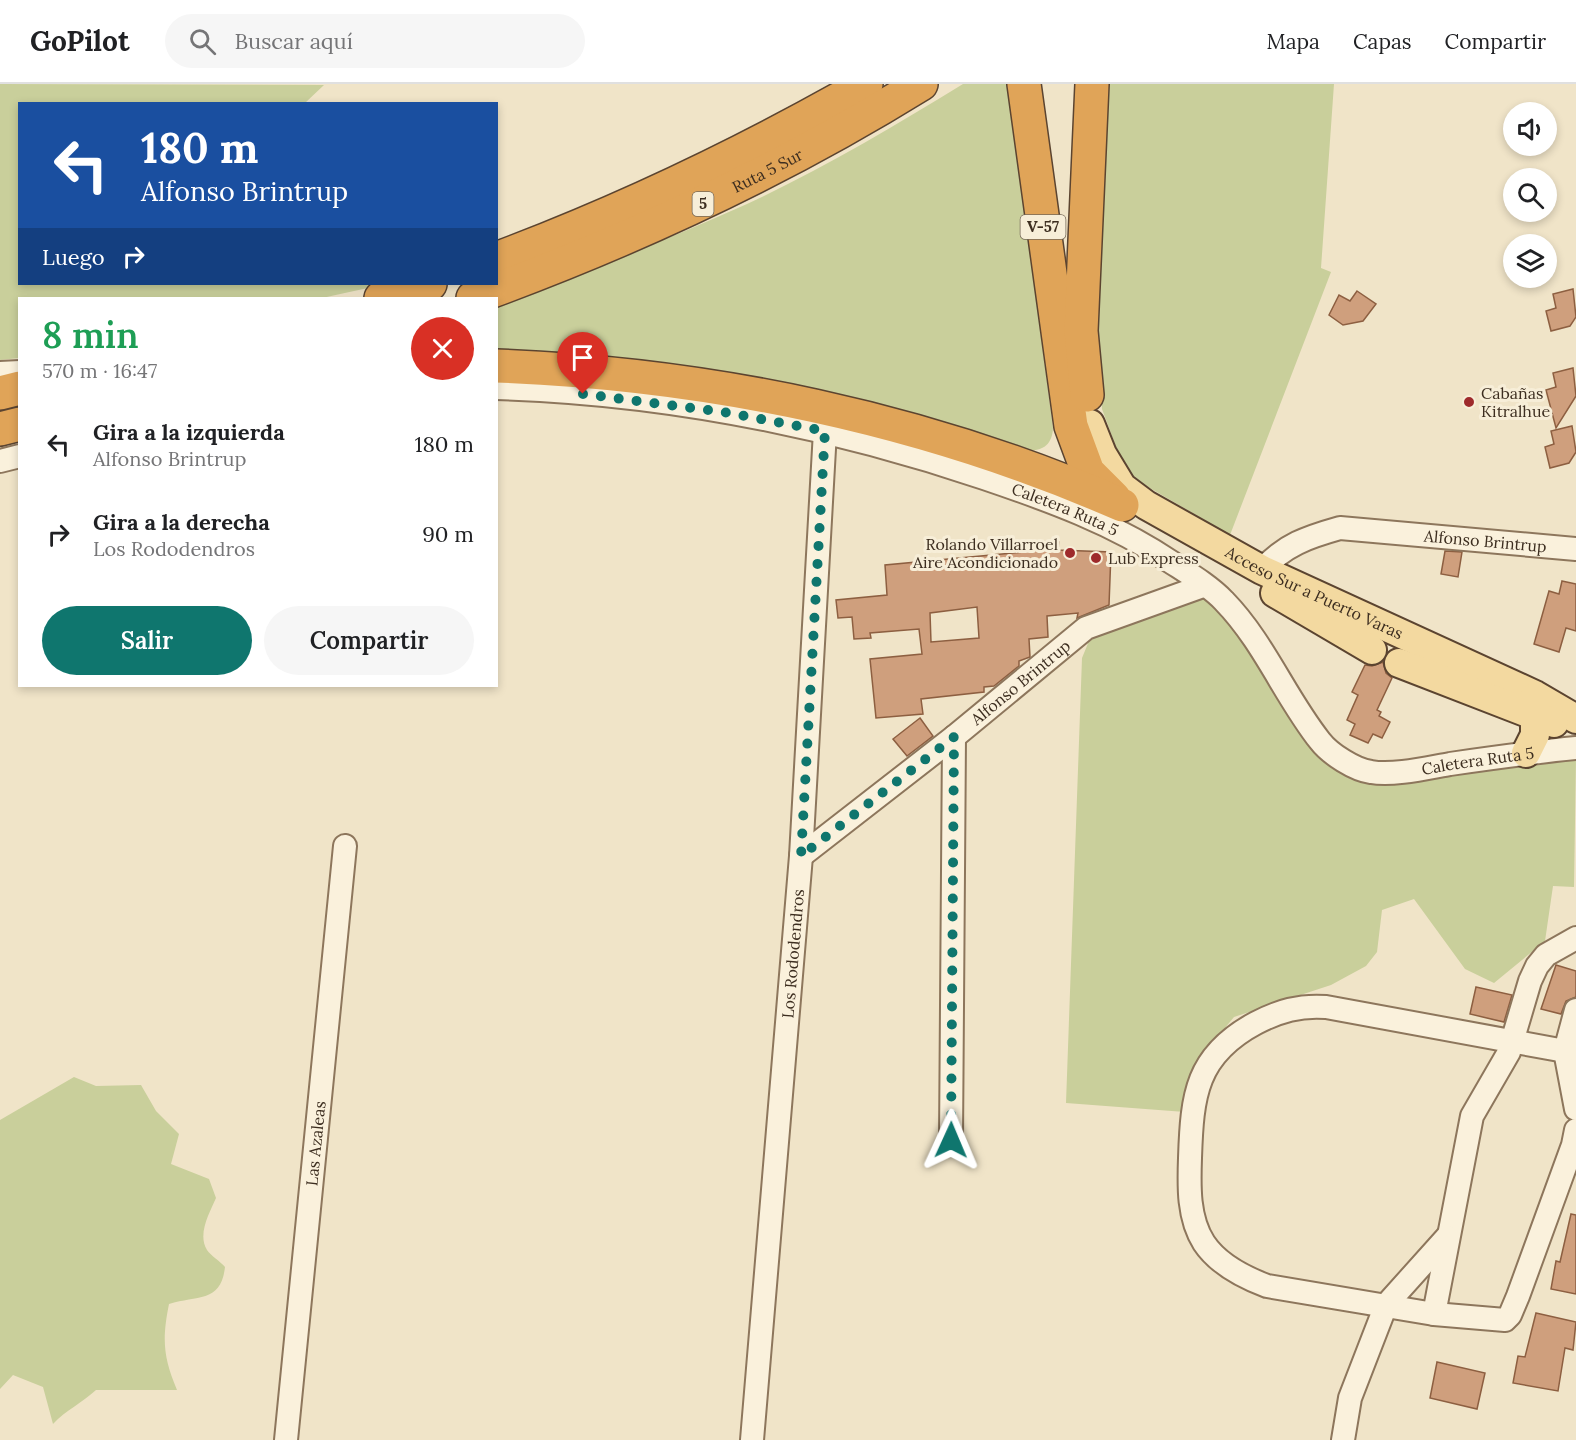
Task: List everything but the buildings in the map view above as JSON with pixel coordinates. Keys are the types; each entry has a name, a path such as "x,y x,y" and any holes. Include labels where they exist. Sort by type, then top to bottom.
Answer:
{"highway":[{"name":"Ruta 5 Sur","path":"498,258 591,221 716,165 866,84"},
{"name":"Ruta 5 Sur","path":"476,297 628,238 748,182 814,148 921,84"},
{"name":"V-57","path":"1024,84 1071,426 1088,472 1122,505"},
{"path":"1090,424 1081,331 1092,84"},
{"path":"384,297 426,285"},
{"path":"498,366 591,372 675,381 857,415 974,449 1071,483 1122,505"},
{"name":"V-57","path":"1062,371 1090,424"},
{"path":"0,393 18,388"},
{"path":"0,429 18,424"}],"main road":[{"name":"Acceso Sur a Puerto Varas","path":"1090,424 1102,454 1122,487 1146,506 1262,570 1536,705 1576,731"},
{"name":"Acceso Sur a Puerto Varas","path":"1122,505 1372,650"},
{"name":"Acceso Sur a Puerto Varas","path":"1399,663 1576,719"},
{"path":"1526,753 1535,735 1536,705"}],"street":[{"path":"0,373 18,372"},
{"name":"Caletera Ruta 5","path":"498,388 583,394 778,420 961,470 1095,519 1127,534 1223,600 1237,616 1321,743 1342,759 1371,772 1416,769 1576,748"},
{"name":"Los Rododendros","path":"752,1440 801,856 825,431"},
{"path":"0,461 18,456"},
{"name":"Alfonso Brintrup","path":"1262,570 1277,553 1318,534 1340,528 1576,549"},
{"name":"Alfonso Brintrup","path":"801,856 954,737 1086,628 1203,586"},
{"path":"951,1140 954,737"},
{"name":"Las Azaleas","path":"286,1440 345,846"},
{"path":"1434,1314 1470,1122 1502,1066 1512,1043 1530,981 1537,966 1546,955 1576,938"},
{"path":"1565,1051 1512,1043 1358,1012 1302,1007 1273,1015 1223,1044 1207,1066 1193,1113 1189,1178 1194,1220 1209,1250 1236,1271 1267,1286 1434,1314 1501,1321 1510,1315 1573,1145 1576,1130"},
{"path":"1576,1010 1565,1051 1576,1109"},
{"path":"1343,1440 1350,1398 1386,1305 1448,1237"}],"green space":[{"path":"0,84 324,85 306,102 18,102 18,285 381,285 327,297 18,297 18,358 0,360"},
{"path":"963,84 1008,84 1053,428 1050,440 1044,447 1024,451 498,359 498,304 623,256 747,204 803,177"},
{"path":"1108,84 1334,84 1321,268 1331,272 1230,535 1126,474 1102,409 1094,296"},
{"path":"1205,598 1239,629 1340,768 1576,758 1574,887 1553,886 1545,941 1494,983 1465,969 1414,899 1382,910 1377,952 1366,966 1331,985 1234,1017 1195,1064 1185,1112 1066,1103 1082,658 1091,636"},
{"path":"74,1077 96,1086 141,1085 156,1111 179,1134 171,1164 209,1179 216,1198 204,1230 204,1244 207,1250 225,1267 223,1279 213,1292 206,1296 169,1304 165,1328 165,1348 177,1390 96,1390 53,1424 43,1387 13,1375 0,1389 0,1120"}],"place":[{"name":"Cabañas Kitralhue","path":"1469,402"},
{"name":"Rolando Villarroel Aire Acondicionado","path":"1070,553"},
{"name":"Lub Express","path":"1096,558"}],"route":[{"path":"583,394 778,420 825,431 801,856 954,737 951,1140"}]}
